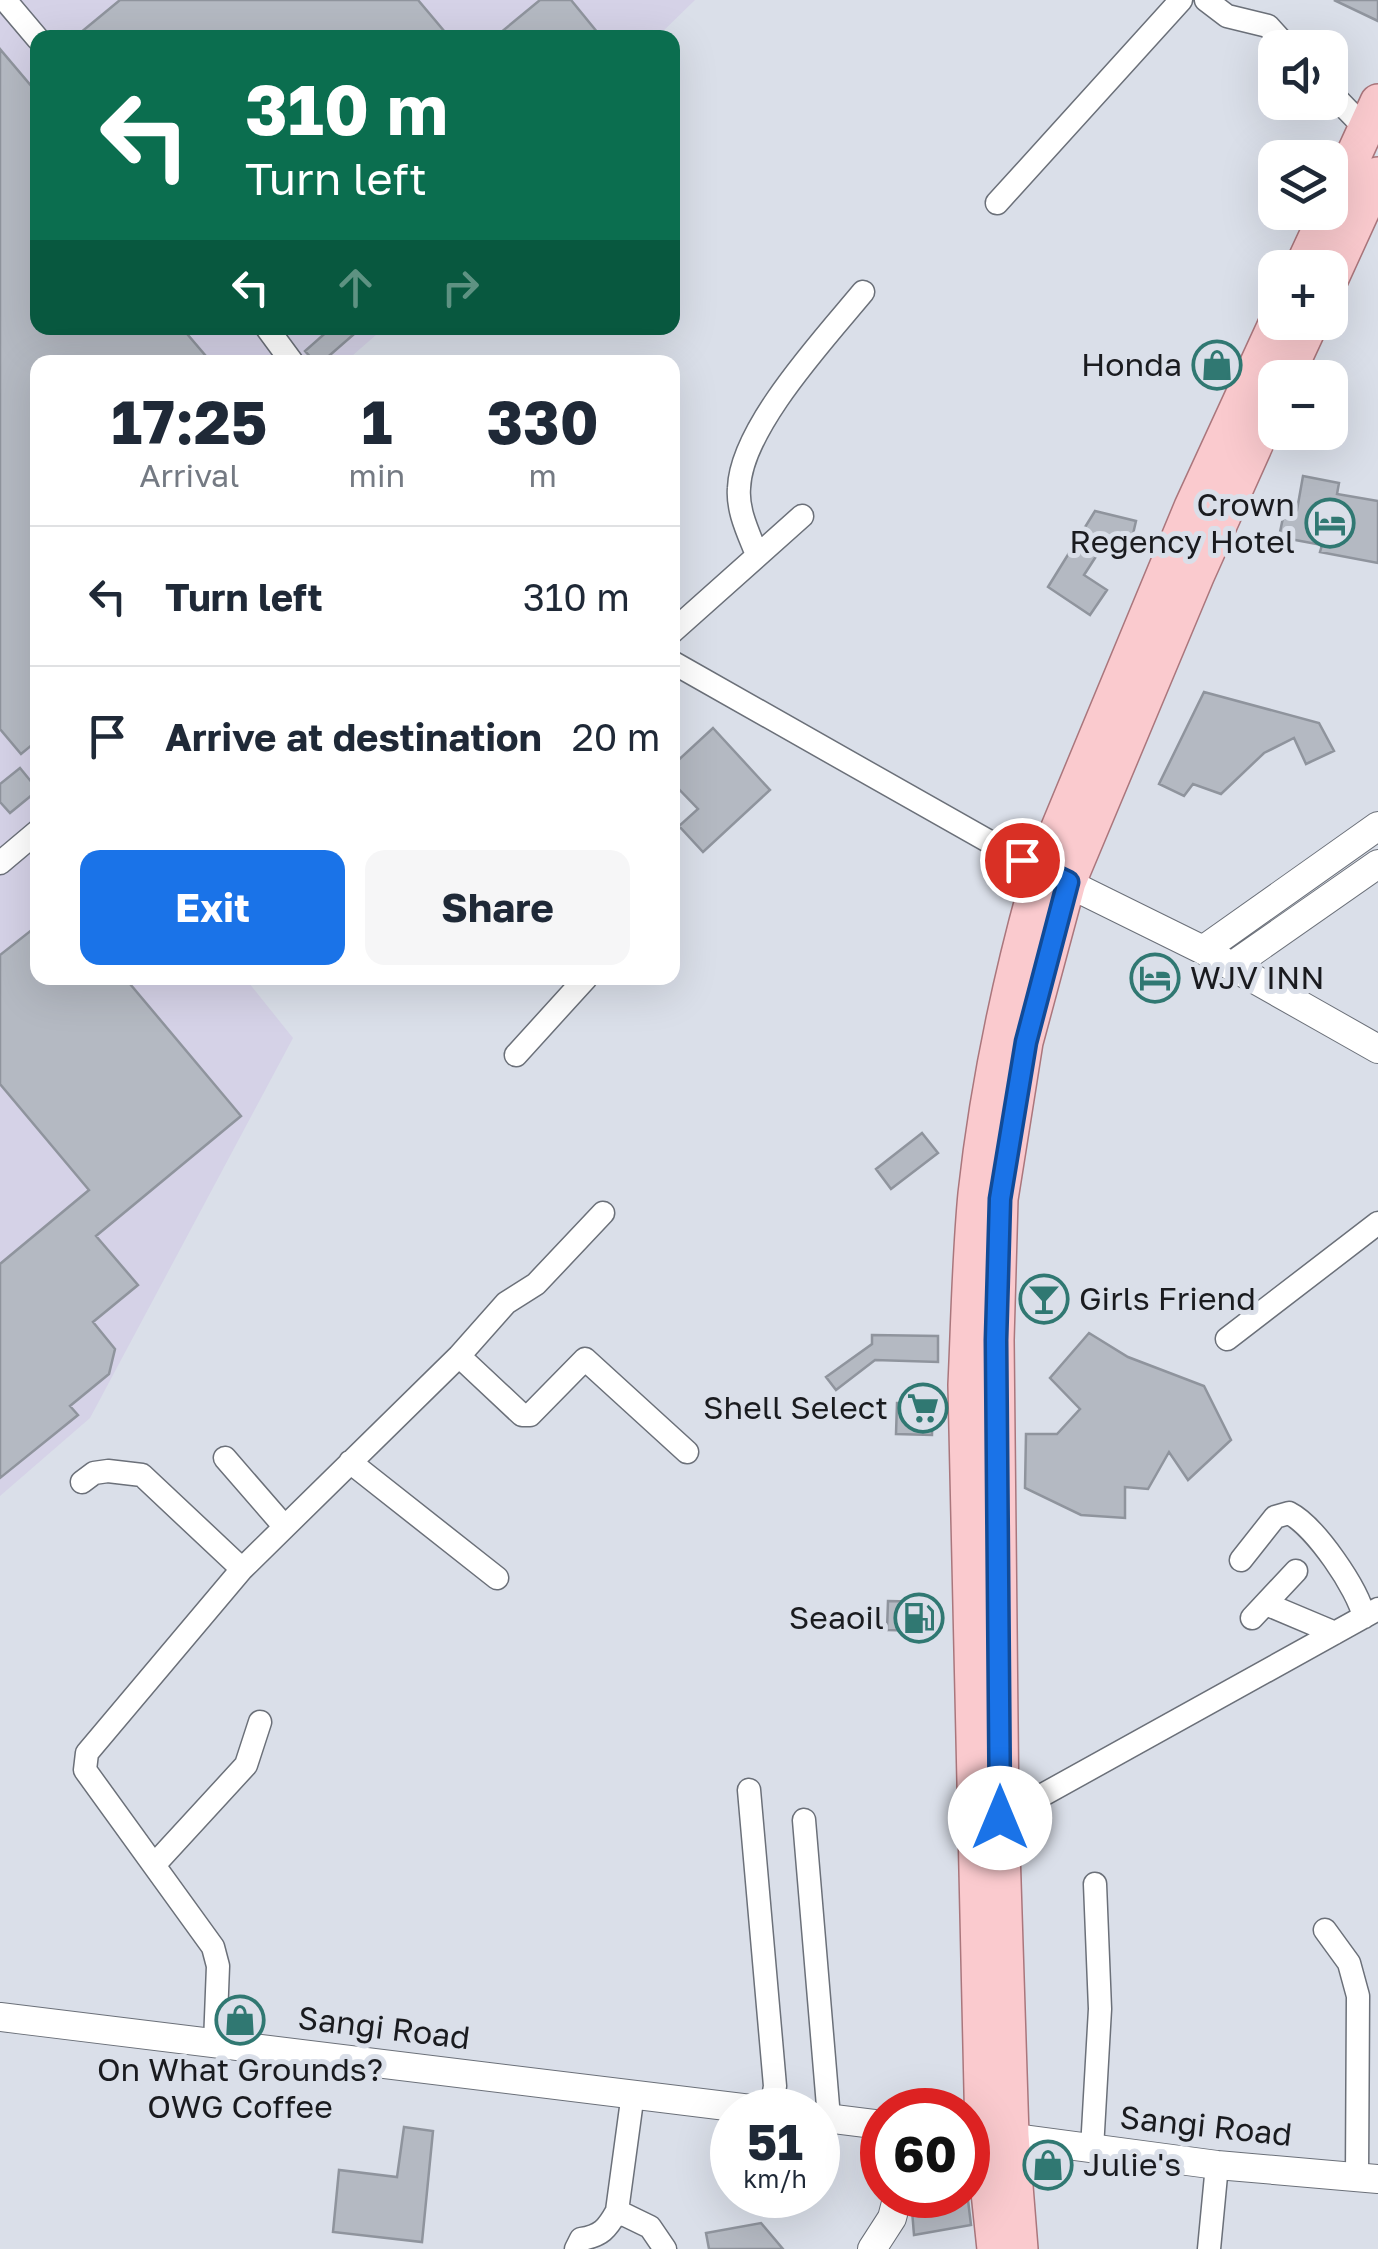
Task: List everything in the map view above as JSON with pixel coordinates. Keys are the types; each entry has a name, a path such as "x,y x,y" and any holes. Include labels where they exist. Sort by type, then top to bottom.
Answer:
{"main road":[{"path":"1337,250 1372,115"},
{"path":"1313,250 1350,192"},
{"path":"989,2088 1000,1818 996,1340 1000,1199 1054,876 1192,507 1269,340"},
{"path":"986,2088 966,1385 981,1156 1023,932 1054,876 1198,574 1258,438"},
{"path":"990,2145 1020,2249"},
{"path":"990,2178 995,2249"}],"street":[{"path":"5,0 30,30"},
{"path":"997,202 1181,0"},
{"path":"1206,0 1227,16 1272,30"},
{"path":"1348,102 1372,115"},
{"path":"757,555 740,501 744,458 772,409 863,292"},
{"path":"680,625 802,516"},
{"path":"680,668 1054,876 1203,950 1378,1049"},
{"path":"1203,950 1378,826"},
{"path":"0,863 30,838"},
{"path":"1232,966 1378,864"},
{"path":"516,1055 580,985"},
{"path":"214,2042 218,1956 156,1864 84,1770 88,1753 242,1568 458,1356 506,1303 536,1284 604,1213"},
{"path":"1227,1339 1378,1223"},
{"path":"458,1356 522,1415 530,1415 585,1359 688,1452"},
{"path":"225,1458 284,1526"},
{"path":"350,1462 498,1578"},
{"path":"82,1482 94,1473 108,1471 142,1474 242,1568"},
{"path":"1000,1818 1371,1613 1305,1524 1289,1513 1275,1517 1242,1560"},
{"path":"1296,1571 1259,1611 1335,1633"},
{"path":"156,1864 246,1765 260,1722"},
{"path":"749,1790 772,2088"},
{"path":"804,1820 821,2088"},
{"path":"1092,2149 1100,2009 1095,1884"},
{"path":"1325,1930 1349,1964 1358,1996 1368,2177"},
{"name":"Sangi Road","path":"0,2017 710,2103"},
{"path":"576,2249 581,2239 608,2228 617,2212 633,2093"},
{"name":"Sangi Road","path":"990,2135 1217,2165 1368,2177"},
{"path":"1209,2249 1217,2165"},
{"path":"617,2212 650,2227 665,2249"},
{"path":"872,2249 892,2218"}],"shaded area":[{"path":"0,0 695,0 664,30 30,30 30,335 376,335 353,355 30,355 30,985 251,985 293,1038 90,1418 0,1496"}],"building":[{"path":"120,0 418,0 443,30 84,30"},
{"path":"540,0 571,0 595,30 504,30"},
{"path":"1334,0 1378,0 1378,21"},
{"path":"0,49 30,85 30,335 188,335 205,355 30,355 30,747 21,754 0,729"},
{"path":"323,335 353,335 330,355 309,355 305,351"},
{"name":"Crown Regency Hotel","path":"1303,476 1339,483 1337,494 1378,501 1378,563 1320,552 1322,545 1279,537 1285,508 1297,510"},
{"path":"1095,511 1136,521 1130,547 1106,541 1084,575 1107,590 1090,615 1048,587"},
{"path":"1204,692 1319,723 1334,751 1306,764 1294,738 1264,753 1221,794 1193,784 1184,796 1159,784"},
{"path":"713,728 770,790 703,852 680,827 698,809 680,790 680,759"},
{"path":"20,768 30,780 30,797 10,813 0,802 0,784"},
{"path":"30,931 30,985 131,985 241,1116 96,1236 138,1285 93,1322 115,1349 109,1374 70,1406 78,1415 0,1478 0,1264 89,1190 0,1084 0,955"},
{"path":"922,1133 938,1153 891,1189 876,1169"},
{"path":"1089,1333 1128,1357 1204,1386 1231,1440 1188,1480 1169,1452 1148,1489 1125,1487 1125,1518 1081,1515 1025,1488 1026,1434 1057,1434 1080,1409 1050,1378"},
{"path":"872,1335 938,1336 938,1362 875,1360 836,1390 826,1377 872,1344"},
{"path":"897,1403 933,1403 932,1435 896,1434"},
{"path":"888,1601 931,1602 930,1631 887,1630"},
{"path":"404,2127 433,2131 422,2242 333,2232 339,2170 397,2177"},
{"path":"913,2218 970,2218 971,2225 914,2235"},
{"path":"761,2223 783,2249 709,2249 706,2233"}],"place":[{"name":"Honda","path":"1217,365"},
{"name":"Crown Regency Hotel","path":"1330,523"},
{"name":"WJV INN","path":"1155,978"},
{"name":"Girls Friend","path":"1044,1299"},
{"name":"Shell Select","path":"923,1408"},
{"name":"Seaoil","path":"919,1618"},
{"name":"On What Grounds? OWG Coffee","path":"240,2020"},
{"name":"Julie's","path":"1048,2165"}],"route":[{"path":"1000,1818 996,1340 1000,1199 1026,1042 1068,882 1022,860"}]}
